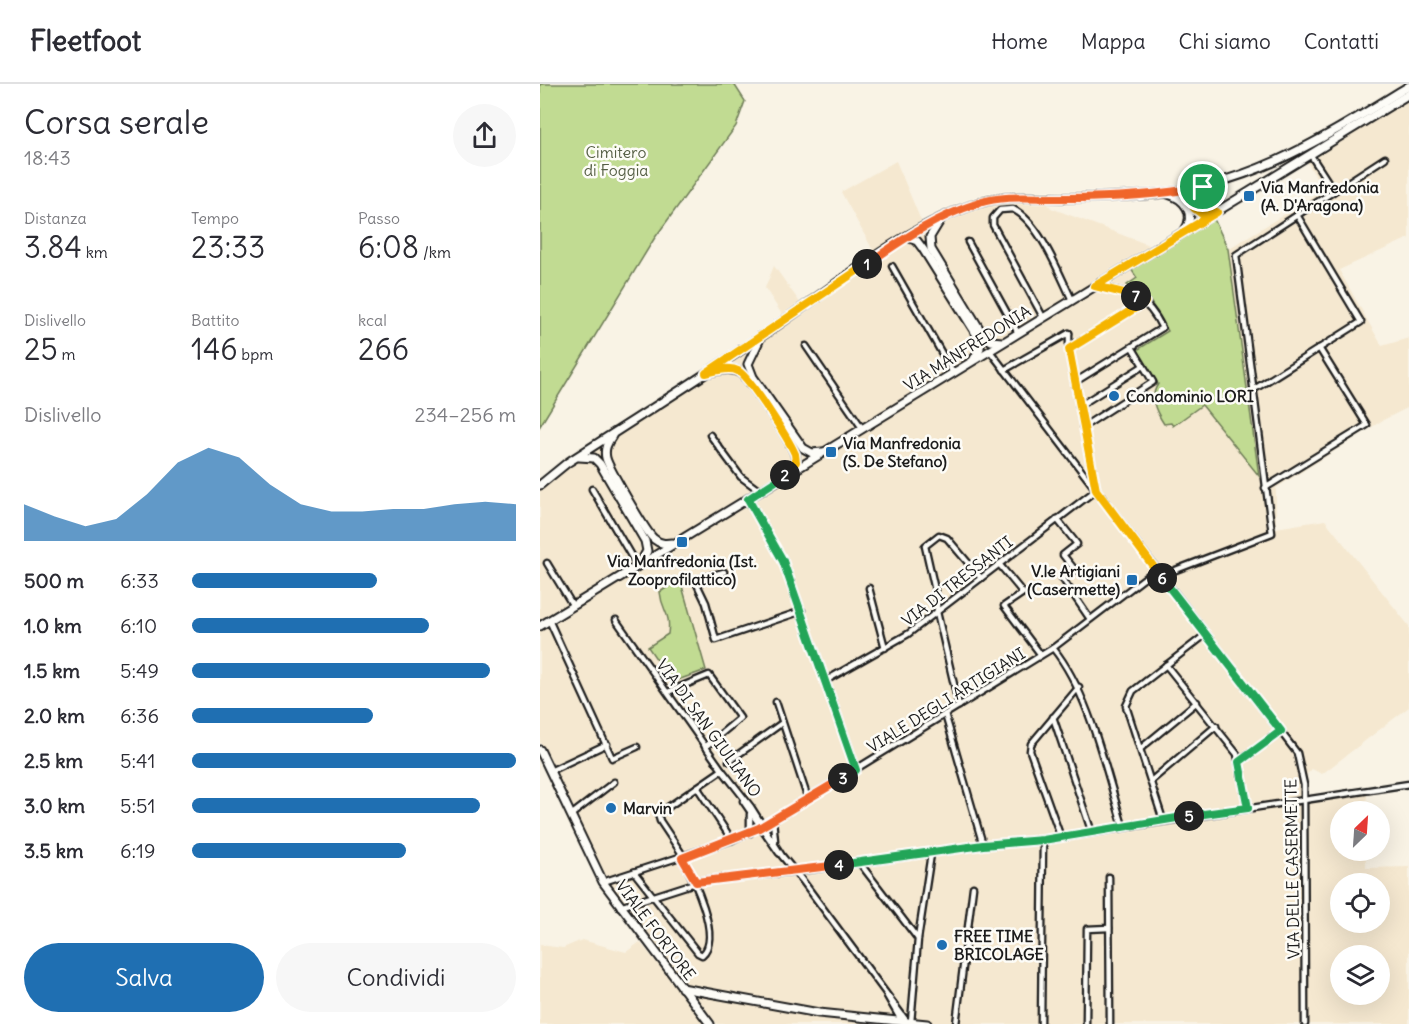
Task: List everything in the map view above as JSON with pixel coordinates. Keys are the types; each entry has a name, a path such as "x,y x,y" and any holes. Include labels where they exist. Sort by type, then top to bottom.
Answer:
{"main road":[{"path":"540,485 576,458 762,336 907,237 945,215 982,202 1020,197 1106,197 1164,193 1203,187 1283,160 1409,86"},
{"name":"VIA MANFREDONIA","path":"540,626 1409,94"},
{"path":"1203,187 1193,196 1194,208 1202,214 1217,212"},
{"path":"1164,193 1180,198 1190,212 1189,224 1181,234"},
{"path":"945,215 930,237 931,249 982,333 991,341 1003,342"},
{"path":"907,237 917,241 923,249 980,340 980,348 972,361"},
{"path":"762,336 752,350 748,364 753,377 803,448 812,453 826,451"},
{"path":"706,373 729,369 738,371 749,382 795,454 796,462 783,477"},
{"path":"614,434 606,444 605,456 611,471 652,538 664,544 676,543"},
{"path":"576,458 594,458 600,464 634,520 647,551 637,566"},
{"name":"VIALE FORTORE","path":"540,750 603,882 711,1024"},
{"path":"682,988 819,1013 912,1023"}],"street":[{"path":"1310,154 1334,191"},
{"path":"1160,576 1272,533 1236,255 1386,158"},
{"path":"1043,318 993,225 993,218 1000,210 1013,209 1028,221 1047,251 1072,300"},
{"path":"1253,390 1360,322 1298,215"},
{"path":"968,242 1018,333"},
{"path":"892,266 953,373"},
{"path":"1075,382 1162,328 1145,302 1133,294 1095,286"},
{"path":"1069,349 1145,302"},
{"path":"1004,370 1069,333 1069,349 1096,490"},
{"path":"806,346 862,429"},
{"path":"1083,427 1153,382 1132,347"},
{"path":"1265,488 1367,425 1319,348"},
{"name":"VIA DELLE CASERMETTE","path":"990,351 1301,760 1304,799 1305,1024"},
{"path":"1079,406 1143,366"},
{"path":"710,435 741,477 760,491"},
{"path":"592,489 637,566"},
{"name":"VIA DI TRESSANTI","path":"825,681 885,648 937,612 1096,490"},
{"path":"748,499 783,561 856,770"},
{"path":"1057,519 1077,544 1064,555 1075,570 1062,578 1090,619"},
{"path":"959,706 937,612 937,599 925,546 939,535 947,538 981,578"},
{"path":"547,563 573,606"},
{"path":"999,564 1023,594 1004,606 1041,655"},
{"name":"VIALE DEGLI ARTIGIANI","path":"603,882 732,840 774,820 1053,648 1155,570"},
{"path":"724,572 695,580 706,603 716,640 802,611"},
{"path":"869,588 885,648"},
{"path":"549,620 612,758 637,747"},
{"name":"VIA DI SAN GIULIANO","path":"616,620 793,871 912,1023"},
{"path":"1163,820 1126,706 1127,701 1133,692 1205,635"},
{"path":"1053,648 1079,687 1123,826"},
{"path":"1166,666 1237,754 1248,808"},
{"path":"668,692 709,675 740,718 705,747"},
{"path":"1060,835 1030,752 1033,740 1079,687"},
{"path":"776,702 808,799"},
{"path":"1140,748 1197,702"},
{"path":"945,714 983,845"},
{"path":"1053,717 1091,830"},
{"path":"729,762 782,723"},
{"path":"1151,781 1216,726"},
{"path":"1239,762 1281,731"},
{"path":"550,771 607,744"},
{"path":"634,872 651,897 702,955 709,942 705,914 696,882 658,814 722,770"},
{"path":"571,815 614,782"},
{"path":"620,907 696,882 931,854 983,845 1043,840 1091,830 1409,784"},
{"path":"697,787 732,840"},
{"path":"742,798 750,814 782,856"},
{"path":"750,814 750,833"},
{"path":"774,820 776,844"},
{"path":"1041,1024 1043,840"},
{"path":"912,1023 918,939 931,854"},
{"path":"859,862 918,939"},
{"path":"1109,877 1110,1024"},
{"path":"956,1024 973,887"},
{"path":"1086,1024 1087,929 1109,928"},
{"path":"885,991 892,1008 912,1023"},
{"path":"890,1020 892,1008"}],"shaded area":[{"path":"1409,99 1409,238 1339,270 1382,346 1409,338 1409,407 1383,420 1276,488 1276,528 1325,520 1409,626 1409,707 1322,774 1312,769 1307,774 1308,802 1367,794 1367,801 1330,801 1330,861 1366,861 1366,868 1409,867 1409,1024 717,1024 637,923 611,886 540,742 540,488 563,463 783,316 765,288 774,266 801,304 875,254 841,192 896,161 922,223 940,224 950,218 990,205 1046,201 1051,208 1162,250 1131,268 1137,278 1135,289 1150,301 1168,331 1202,405 1259,475 1228,249 1324,190 1307,162"},
{"path":"582,940 626,952 640,942 706,1024 540,1024 540,945 563,948"}],"green space":[{"name":"Cimitero di Foggia","path":"540,84 734,84 745,101 736,126 654,239 540,426"},
{"path":"1214,219 1228,249 1259,476 1202,405 1173,426 1171,423 1164,424 1154,404 1155,389 1158,384 1137,350 1168,331 1150,301 1127,285 1137,278 1131,269"},
{"path":"680,579 706,670 672,682 648,647 668,634 668,621 660,592"}],"place":[{"name":"Via Manfredonia (A. D'Aragona)","path":"1249,196"},
{"name":"Condominio LORI","path":"1114,396"},
{"name":"Via Manfredonia (S. De Stefano)","path":"831,452"},
{"name":"Via Manfredonia (Ist. Zooprofilattico)","path":"682,542"},
{"name":"V.le Artigiani (Casermette)","path":"1132,580"},
{"name":"Marvin","path":"611,808"},
{"name":"FREE TIME BRICOLAGE","path":"942,945"}],"route":[{"path":"1203,187 1193,196 1194,208 1202,214 1217,212 1095,286 1133,294 1145,302 1069,349 1096,490 1205,635 1281,731 1239,762 1248,808 1091,830 1043,840 983,845 807,870 696,882 682,858 759,828 856,770 783,561 748,499 783,477 796,462 795,454 749,382 738,371 729,369 706,373 911,234 945,215 982,202 1020,197 1116,197 1203,187"}]}
